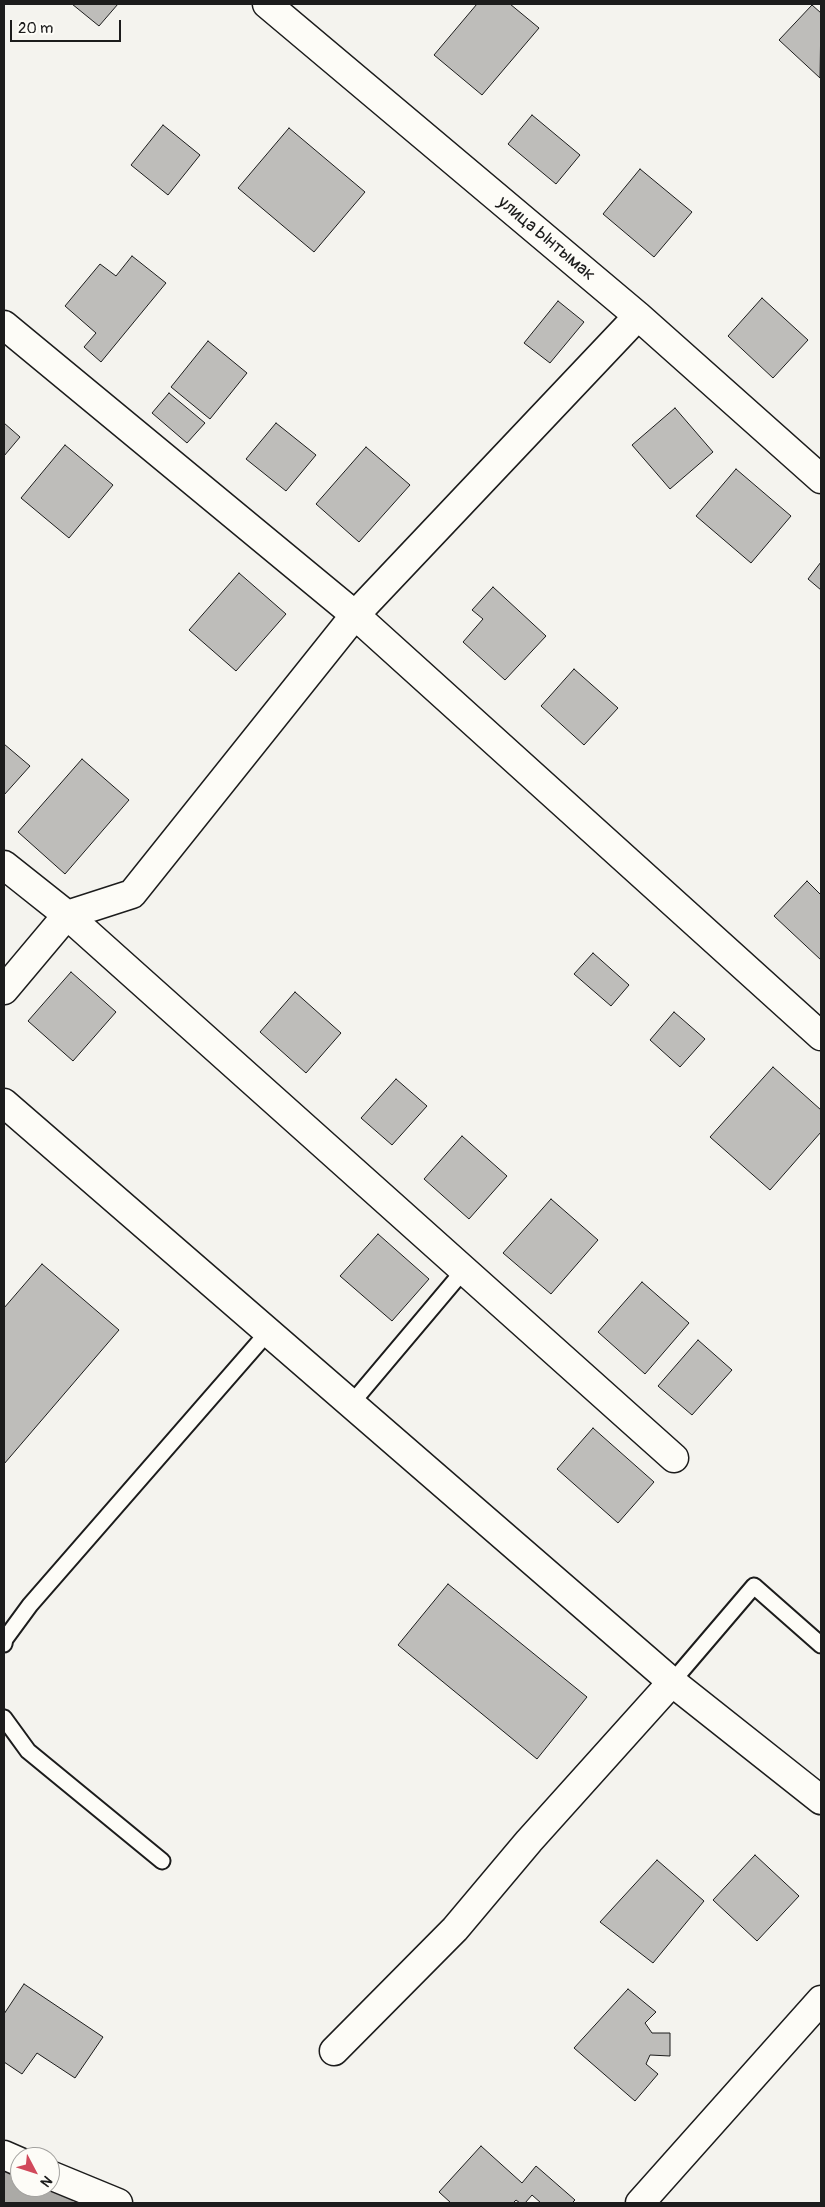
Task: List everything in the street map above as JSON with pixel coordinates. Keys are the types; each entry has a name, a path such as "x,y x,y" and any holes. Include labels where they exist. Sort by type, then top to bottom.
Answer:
{"street":[{"name":"улица Ынтымак","path":"267,4 638,316 821,479"},
{"path":"4,990 67,915 132,894 355,614 638,316"},
{"path":"4,324 355,614 821,1036"},
{"path":"4,865 67,915 674,1458"},
{"path":"4,1103 672,1682 821,1800"},
{"path":"334,2051 455,1929 529,1842 672,1682"},
{"path":"640,2203 821,2000"},
{"path":"60,2179 118,2203"}],"lane":[{"path":"351,1404 464,1270"},
{"path":"4,1644 5,1639 30,1605 268,1332"},
{"path":"672,1682 754,1586 821,1644"},
{"path":"4,1718 28,1751 162,1861"}],"building":[{"path":"72,4 118,4 99,26"},
{"path":"477,4 510,4 539,28 482,95 434,55"},
{"path":"812,5 821,13 820,78 779,40"},
{"path":"532,115 580,155 556,184 508,144"},
{"path":"163,125 200,155 168,195 131,165"},
{"path":"289,128 365,192 314,252 238,188"},
{"path":"640,169 692,212 654,257 603,214"},
{"path":"132,256 166,283 101,362 84,347 96,333 65,306 100,264 116,276"},
{"path":"762,298 808,340 773,378 728,336"},
{"path":"558,301 584,322 550,363 524,343"},
{"path":"208,341 247,373 210,419 171,387"},
{"path":"169,393 205,423 187,443 152,413"},
{"path":"675,408 713,452 670,489 632,445"},
{"path":"4,423 20,437 4,456"},
{"path":"276,423 316,455 286,491 246,459"},
{"path":"65,445 113,485 69,538 21,498"},
{"path":"366,447 410,485 359,542 316,504"},
{"path":"736,469 791,516 751,563 696,516"},
{"path":"821,562 821,590 808,579"},
{"path":"239,573 286,614 236,671 189,630"},
{"path":"493,587 546,636 505,680 463,642 483,619 472,610"},
{"path":"574,669 618,708 584,745 541,706"},
{"path":"4,744 30,766 4,795"},
{"path":"82,759 129,800 65,874 18,832"},
{"path":"807,881 821,895 821,960 774,916"},
{"path":"593,953 629,985 611,1006 574,974"},
{"path":"71,972 116,1012 73,1061 28,1021"},
{"path":"295,992 341,1033 306,1073 260,1032"},
{"path":"674,1012 705,1039 680,1067 650,1040"},
{"path":"773,1067 821,1110 821,1132 770,1190 710,1137"},
{"path":"396,1079 427,1106 392,1145 361,1118"},
{"path":"462,1136 507,1176 469,1219 424,1179"},
{"path":"551,1199 598,1240 551,1294 503,1253"},
{"path":"378,1234 429,1279 392,1321 340,1276"},
{"path":"42,1264 119,1330 4,1464 4,1308"},
{"path":"642,1282 689,1323 645,1374 598,1332"},
{"path":"698,1340 732,1370 692,1415 658,1386"},
{"path":"593,1428 654,1482 618,1523 557,1469"},
{"path":"448,1584 587,1697 537,1759 398,1645"},
{"path":"755,1855 799,1896 757,1941 713,1900"},
{"path":"657,1860 704,1901 653,1963 600,1922"},
{"path":"24,1984 103,2037 75,2078 37,2053 22,2074 4,2062 4,2014"},
{"path":"628,1989 656,2012 645,2023 652,2033 670,2033 670,2056 650,2055 646,2064 658,2074 635,2101 574,2048"},
{"path":"481,2146 522,2183 536,2166 575,2200 572,2203 541,2203 532,2195 525,2203 520,2203 516,2200 513,2203 451,2203 439,2192"}],"waterway":[{"path":"4,2181 54,2203"}]}
